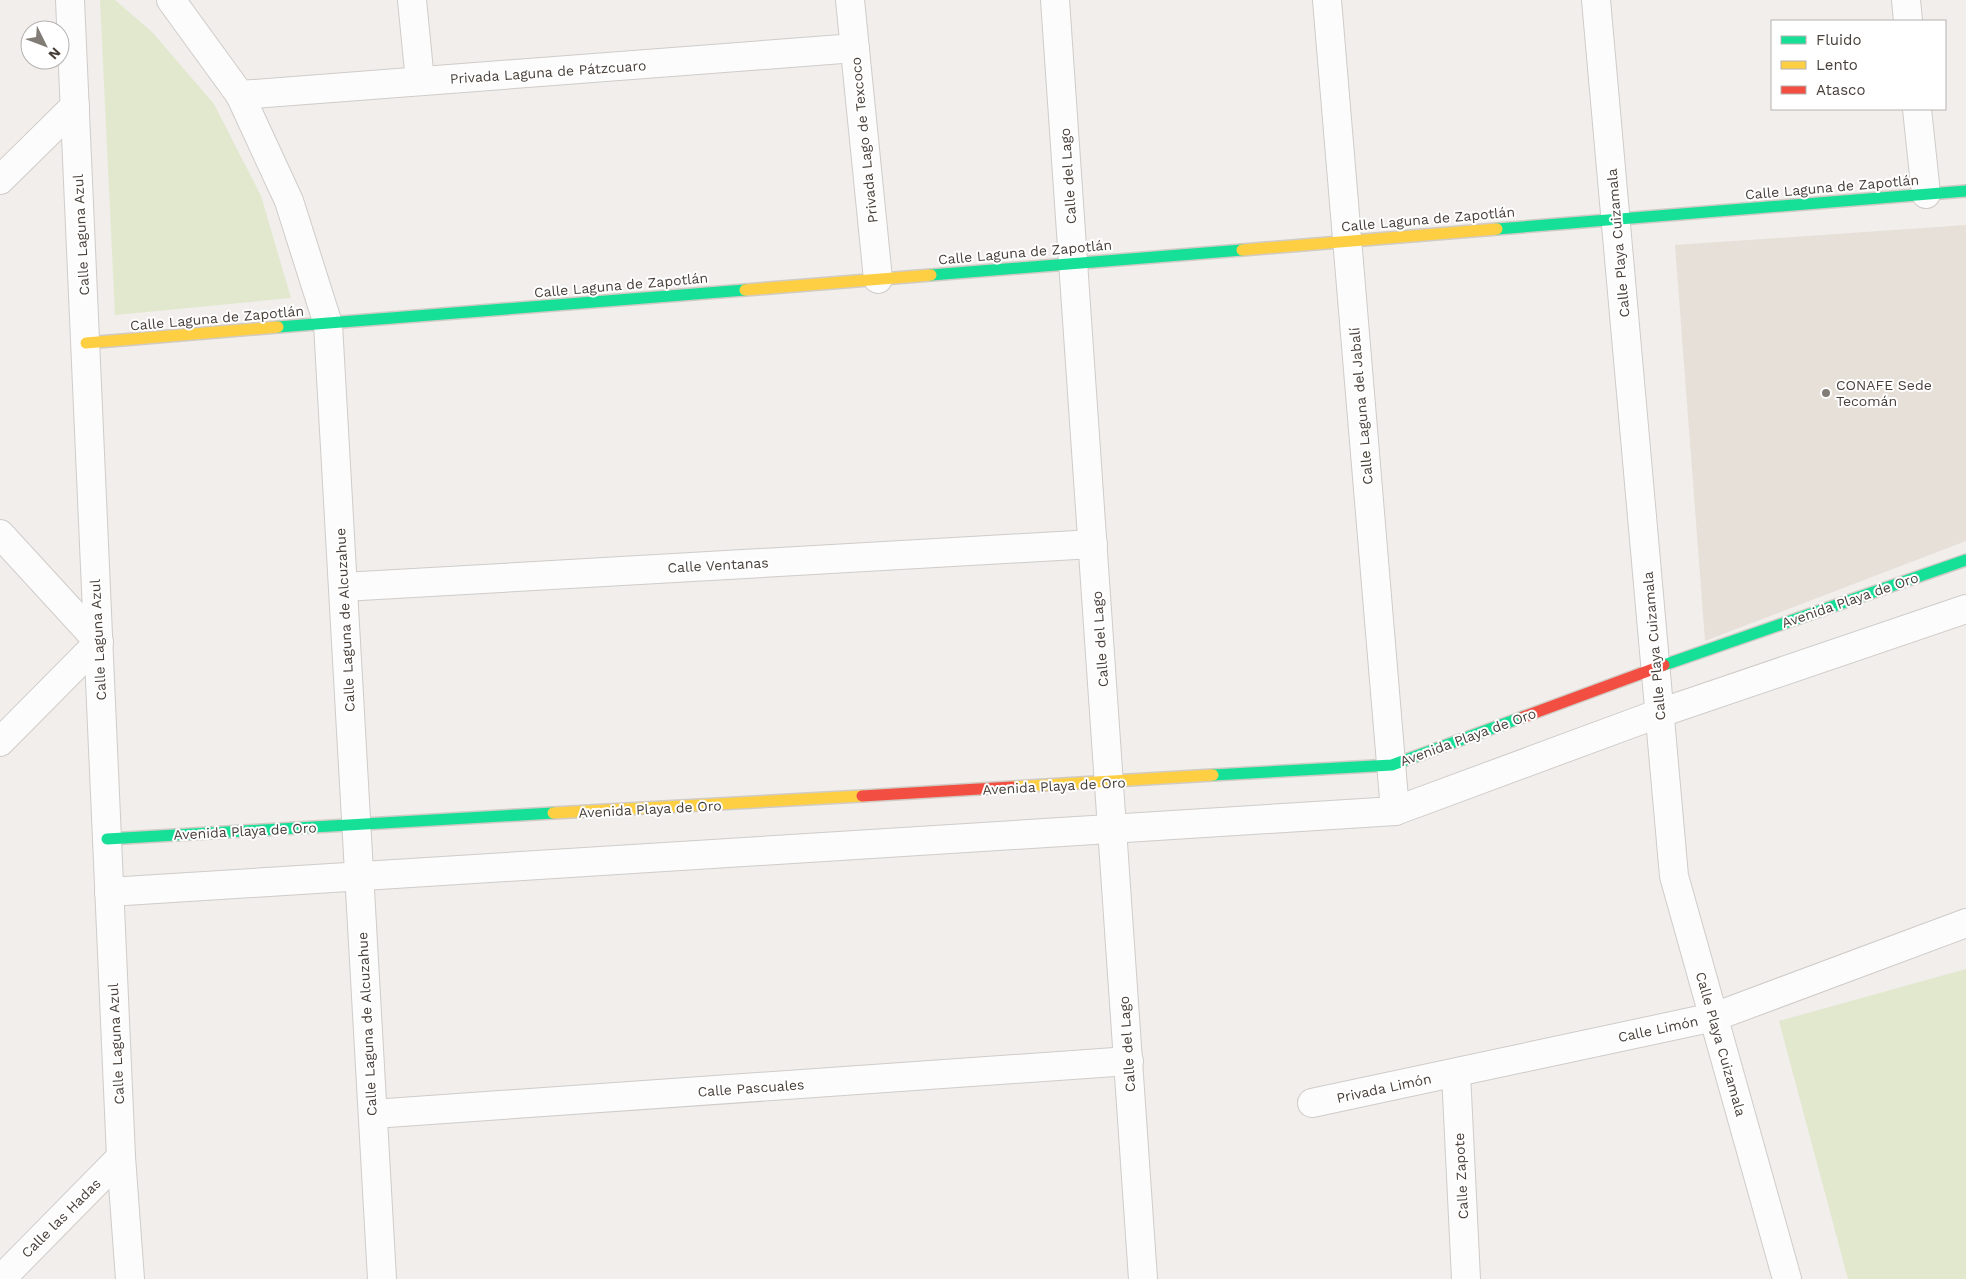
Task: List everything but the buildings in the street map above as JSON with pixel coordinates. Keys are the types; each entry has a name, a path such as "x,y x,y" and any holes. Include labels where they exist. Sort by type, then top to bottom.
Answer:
{"street":[{"name":"Calle Laguna Azul","path":"70,0 121,1157 130,1279"},
{"name":"Calle Laguna de Alcuzahue","path":"170,0 240,95 289,201 328,324 382,1279"},
{"path":"412,0 420,81"},
{"name":"Privada Lago de Texcoco","path":"850,0 878,279"},
{"name":"Calle del Lago","path":"1056,0 1143,1279"},
{"name":"Calle Laguna del Jabalí","path":"1327,0 1395,812"},
{"name":"Calle Playa Cuizamala","path":"1596,0 1674,876 1787,1279"},
{"path":"1906,0 1908,20"},
{"name":"Privada Laguna de Pátzcuaro","path":"240,95 855,48"},
{"path":"0,180 75,106"},
{"path":"1917,110 1926,194"},
{"name":"Calle Laguna de Zapotlán","path":"86,343 1966,191"},
{"path":"0,534 98,642 0,742"},
{"name":"Calle Ventanas","path":"343,587 1093,544"},
{"name":"Avenida Playa de Oro","path":"107,840 1392,766 1656,668 1966,560"},
{"path":"109,892 1395,812 1660,713 1966,608"},
{"name":"Calle Limón","path":"1456,1073 1714,1017 1966,923"},
{"name":"Calle Pascuales","path":"372,1114 1129,1061"},
{"name":"Privada Limón","path":"1312,1103 1456,1073"},
{"name":"Calle Zapote","path":"1456,1073 1466,1279"},
{"name":"Calle las Hadas","path":"11,1267 121,1157"}],"shaded area":[{"name":"CONAFE Sede Tecomán","path":"1966,225 1966,541 1705,641 1675,245"}],"green space":[{"path":"100,0 115,0 152,32 214,104 261,196 291,298 115,315"},
{"path":"1966,969 1966,1279 1848,1279 1779,1021"}],"traffic: fast":[{"path":"1497,229 1966,191"},
{"path":"931,275 1242,250"},
{"path":"278,327 745,290"},
{"path":"1664,665 1966,560"},
{"path":"1213,775 1392,765 1523,717"},
{"path":"107,839 553,813"}],"traffic: slow":[{"path":"1242,250 1497,229"},
{"path":"745,290 931,275"},
{"path":"86,343 278,327"},
{"path":"1012,787 1213,775"},
{"path":"553,813 862,796"}],"traffic: jam":[{"path":"1523,717 1664,665"},
{"path":"862,796 1012,787"}],"place":[{"name":"CONAFE Sede Tecomán","path":"1826,393"}]}
